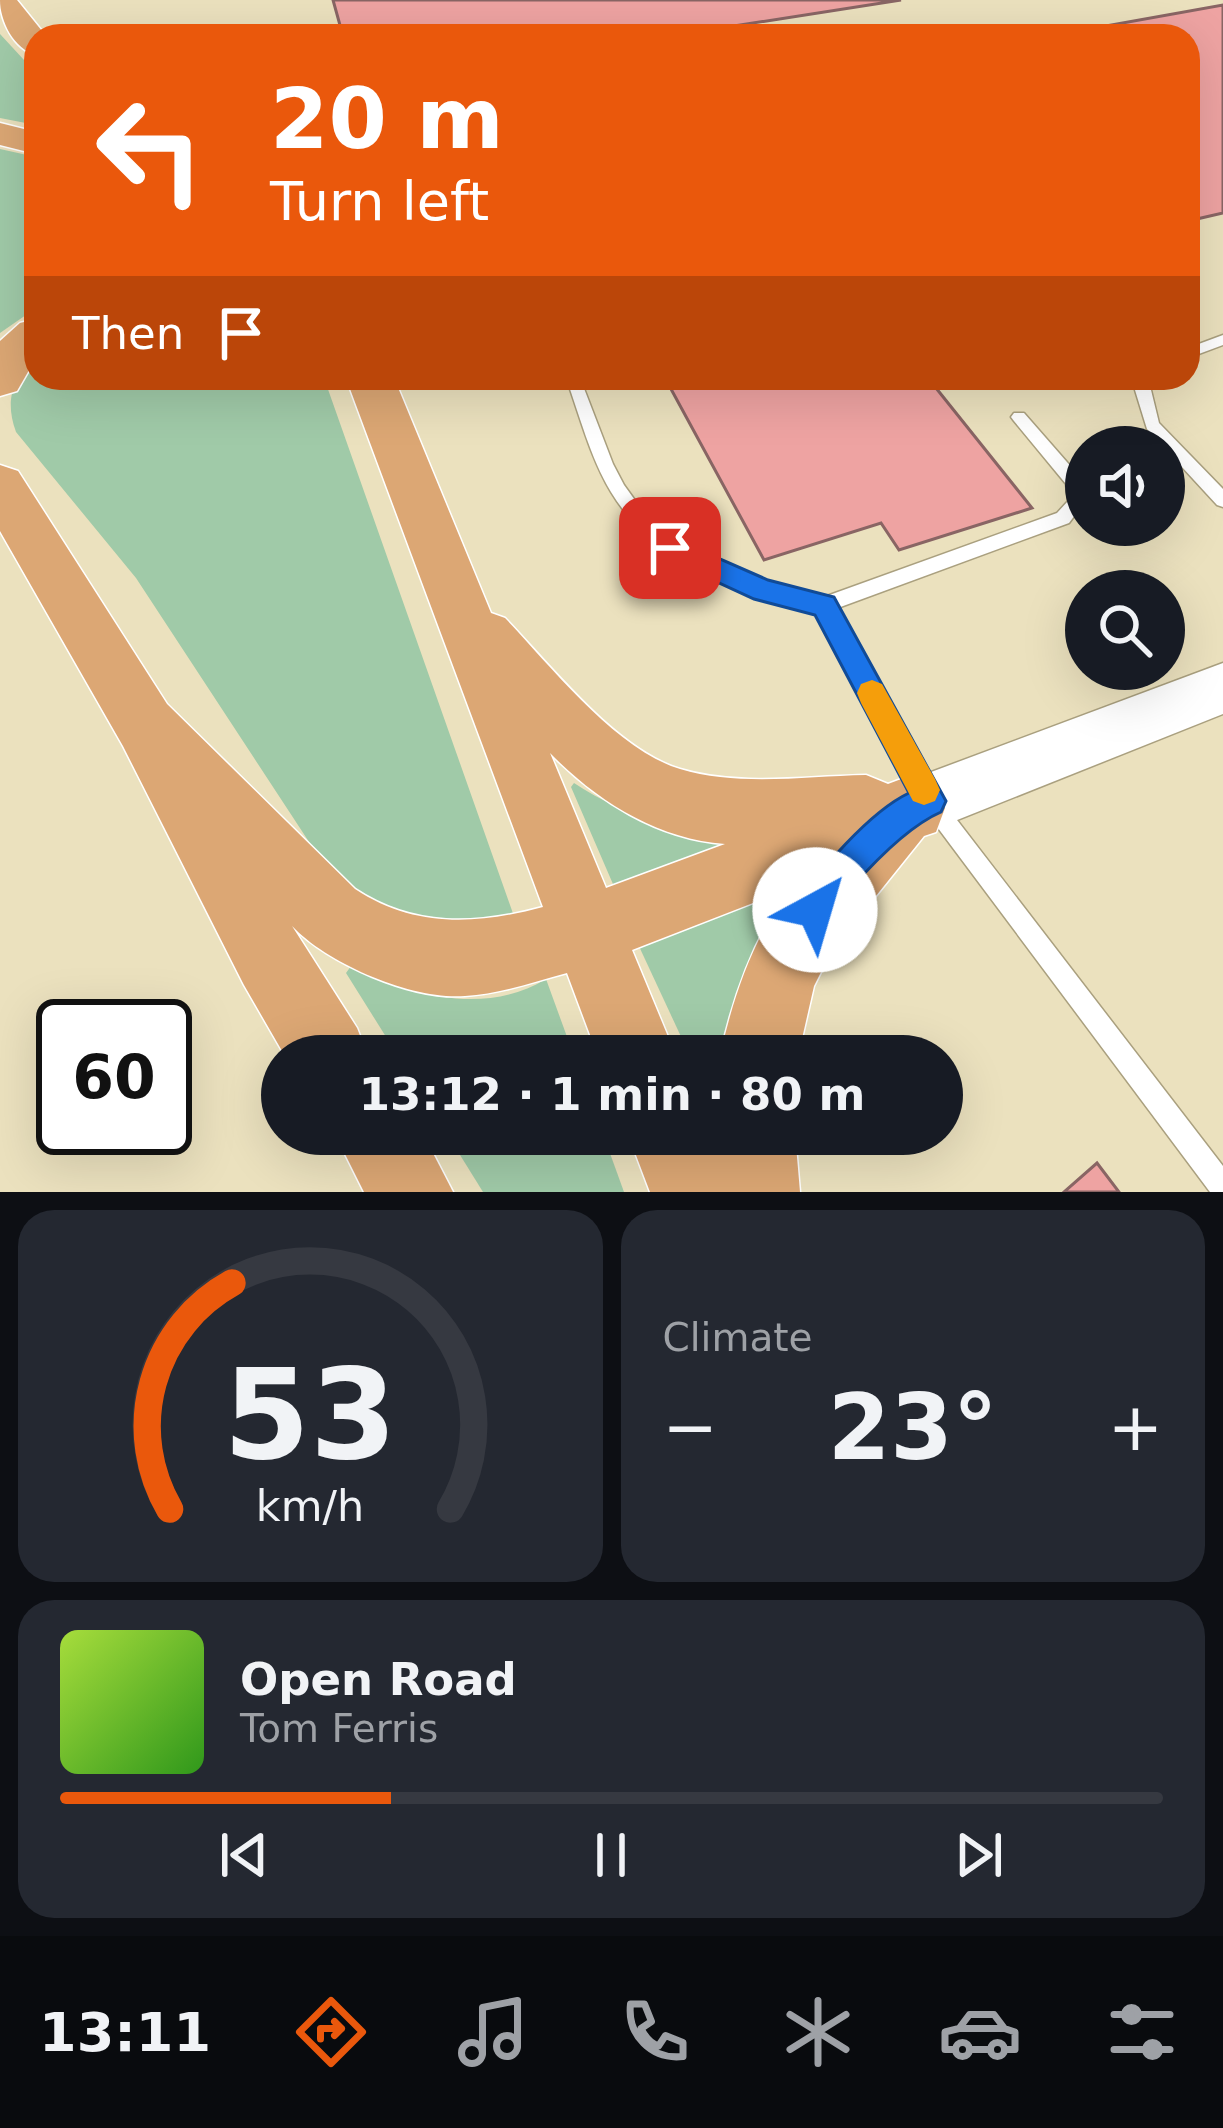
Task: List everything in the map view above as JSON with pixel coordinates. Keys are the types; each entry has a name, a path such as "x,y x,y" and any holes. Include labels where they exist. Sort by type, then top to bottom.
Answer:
{"main road":[{"path":"2,0 24,29"},
{"path":"0,379 24,343"},
{"path":"375,390 629,1035"},
{"path":"0,485 145,725 269,959 315,1035"},
{"path":"462,611 581,743 631,781 703,808 921,804"},
{"path":"145,725 330,914 362,935 462,960 587,931 921,804"},
{"path":"762,1035 766,1010 792,944 839,876 921,804"},
{"path":"389,1155 411,1192"},
{"path":"677,1155 692,1192"},
{"path":"755,1155 758,1192"}],"street":[{"path":"921,804 1223,688"}],"lane":[{"path":"578,390 619,491 670,548 764,590 824,605 1064,518 1076,503 1074,482 1018,417"},
{"path":"1144,390 1152,425 1223,500"},
{"path":"824,605 921,804 1223,1188"}],"green space":[{"path":"0,34 24,60 24,123 0,118"},
{"path":"0,149 24,154 24,316 0,333"},
{"path":"23,369 24,390 328,390 516,922 424,931 334,880 136,578 16,432 11,398"},
{"path":"574,783 615,806 656,821 745,840 616,891 571,787"},
{"path":"799,873 733,1035 680,1035 637,942"},
{"path":"351,966 423,993 473,999 498,997 546,979 566,1035 385,1035 346,973"},
{"path":"460,1155 611,1155 624,1192 483,1192"}],"building":[{"path":"333,0 901,0 747,24 340,24"},
{"path":"1223,5 1223,213 1200,218 1200,24 1117,24"},
{"path":"672,390 938,390 1032,508 899,550 881,523 764,560"},
{"path":"1097,1163 1119,1192 1064,1192"}],"slow traffic":[{"path":"872,693 924,790"}],"route":[{"path":"670,548 764,590 824,605 930,801 913,808 839,876 815,910"}]}
